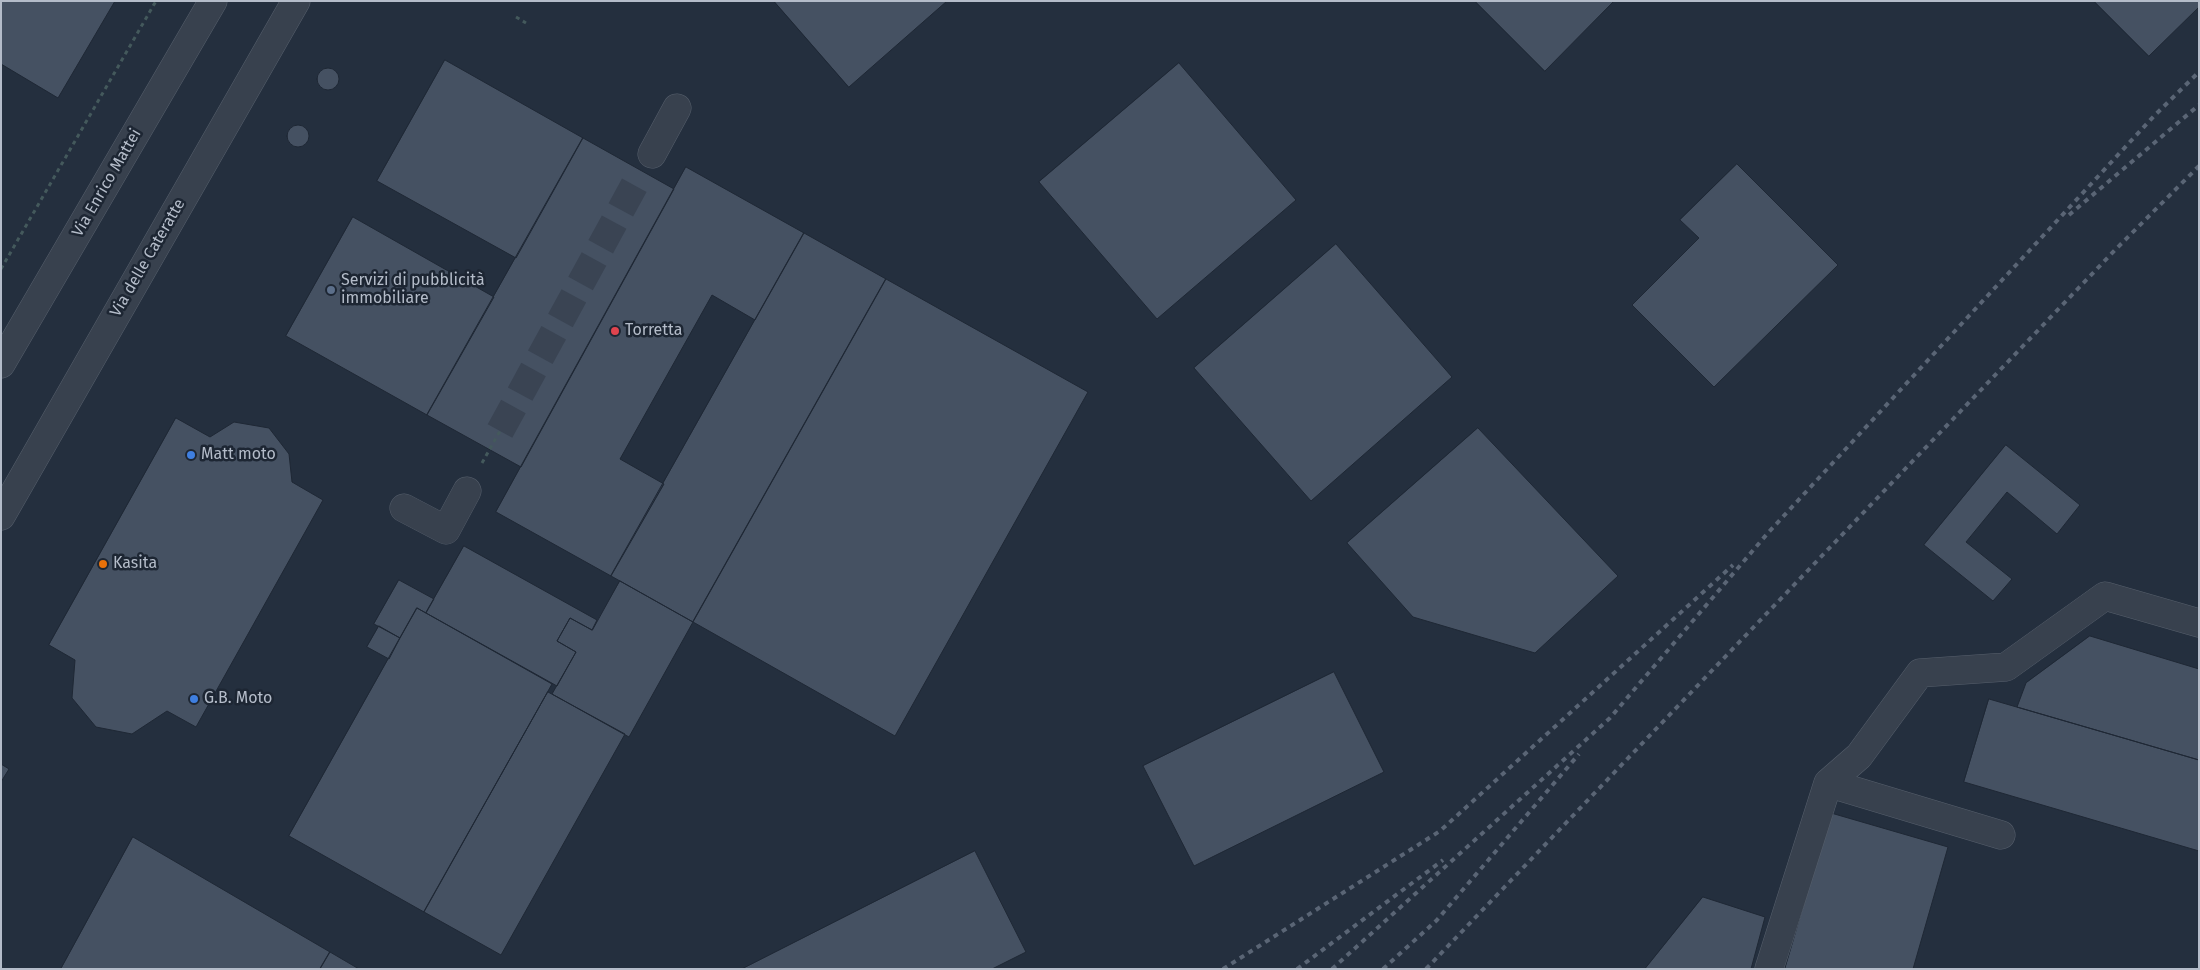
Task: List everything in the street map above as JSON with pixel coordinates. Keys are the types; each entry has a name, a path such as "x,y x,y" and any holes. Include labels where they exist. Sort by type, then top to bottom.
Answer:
{"street":[{"name":"Via Enrico Mattei","path":"2,361 213,1"},
{"name":"Via delle Cateratte","path":"1,516 296,1"},
{"path":"652,154 677,108"},
{"path":"404,508 446,530 467,491"},
{"path":"1769,969 1828,783 1859,756 1920,673 2006,667 2106,596 2199,623"},
{"path":"1828,783 2001,835"}],"path":[{"path":"1,269 156,1"},
{"path":"516,17 526,23"}],"building":[{"path":"1,1 115,1 58,98 1,64"},
{"path":"774,1 947,1 849,87"},
{"path":"1475,1 1614,1 1545,71"},
{"path":"2094,1 2199,1 2199,7 2149,56"},
{"path":"445,60 583,138 516,258 377,181"},
{"path":"1179,63 1296,200 1157,319 1039,182"},
{"path":"328,68 336,71 339,79 336,87 328,90 320,87 317,79 320,71"},
{"path":"298,125 306,128 309,136 306,144 298,147 290,144 287,136 290,128"},
{"path":"583,138 674,189 521,467 427,415"},
{"path":"1737,164 1838,265 1714,387 1632,305 1699,238 1680,220"},
{"path":"686,167 804,233 755,320 712,295 620,459 664,484 611,576 496,512"},
{"path":"353,217 494,297 427,415 286,336"},
{"path":"804,233 886,279 693,622 611,576"},
{"path":"1336,244 1452,377 1311,501 1194,368"},
{"path":"886,279 1088,392 895,736 693,622"},
{"path":"176,418 210,437 234,422 269,428 289,454 292,482 323,500 196,727 167,711 132,734 96,727 72,698 75,660 49,645"},
{"path":"1478,428 1618,576 1535,653 1413,617 1347,543"},
{"path":"2006,445 2080,505 2057,534 2007,492 1966,542 2012,579 1993,601 1924,545"},
{"path":"464,546 597,620 592,630 570,618 557,641 576,652 557,686 426,613"},
{"path":"399,580 434,599 426,613 417,608 400,638 374,624"},
{"path":"620,581 693,622 629,737 552,694 576,652 557,641 570,618 592,630"},
{"path":"417,608 552,684 424,912 289,836"},
{"path":"379,626 400,638 389,659 367,647"},
{"path":"2090,636 2199,669 2199,760 2017,707 2026,683"},
{"path":"1334,672 1384,772 1194,866 1143,766"},
{"path":"548,692 625,734 501,955 424,912"},
{"path":"1989,699 2199,760 2199,851 1964,782"},
{"path":"1,764 9,769 1,782"},
{"path":"1831,813 1948,847 1913,969 1785,969"},
{"path":"133,837 330,952 320,969 61,969"},
{"path":"975,851 1026,952 992,969 742,969"},
{"path":"1703,897 1765,917 1751,969 1645,969"},
{"path":"330,952 359,969 320,969"}],"tunnel":[{"path":"500,431 635,184"}],"railway":[{"path":"1332,969 1610,718 1767,534 2154,116 2199,72"},
{"path":"2069,215 2199,105"},
{"path":"1426,969 2115,250 2199,166"},
{"path":"1223,969 1440,831 1733,565"},
{"path":"1383,969 1437,920 1579,754"},
{"path":"1297,969 1443,860"}],"place":[{"name":"Servizi di pubblicità immobiliare","path":"331,290"},
{"name":"Torretta","path":"615,331"},
{"name":"Matt moto","path":"191,455"},
{"name":"Kasita","path":"103,564"},
{"name":"G.B. Moto","path":"194,699"}]}
